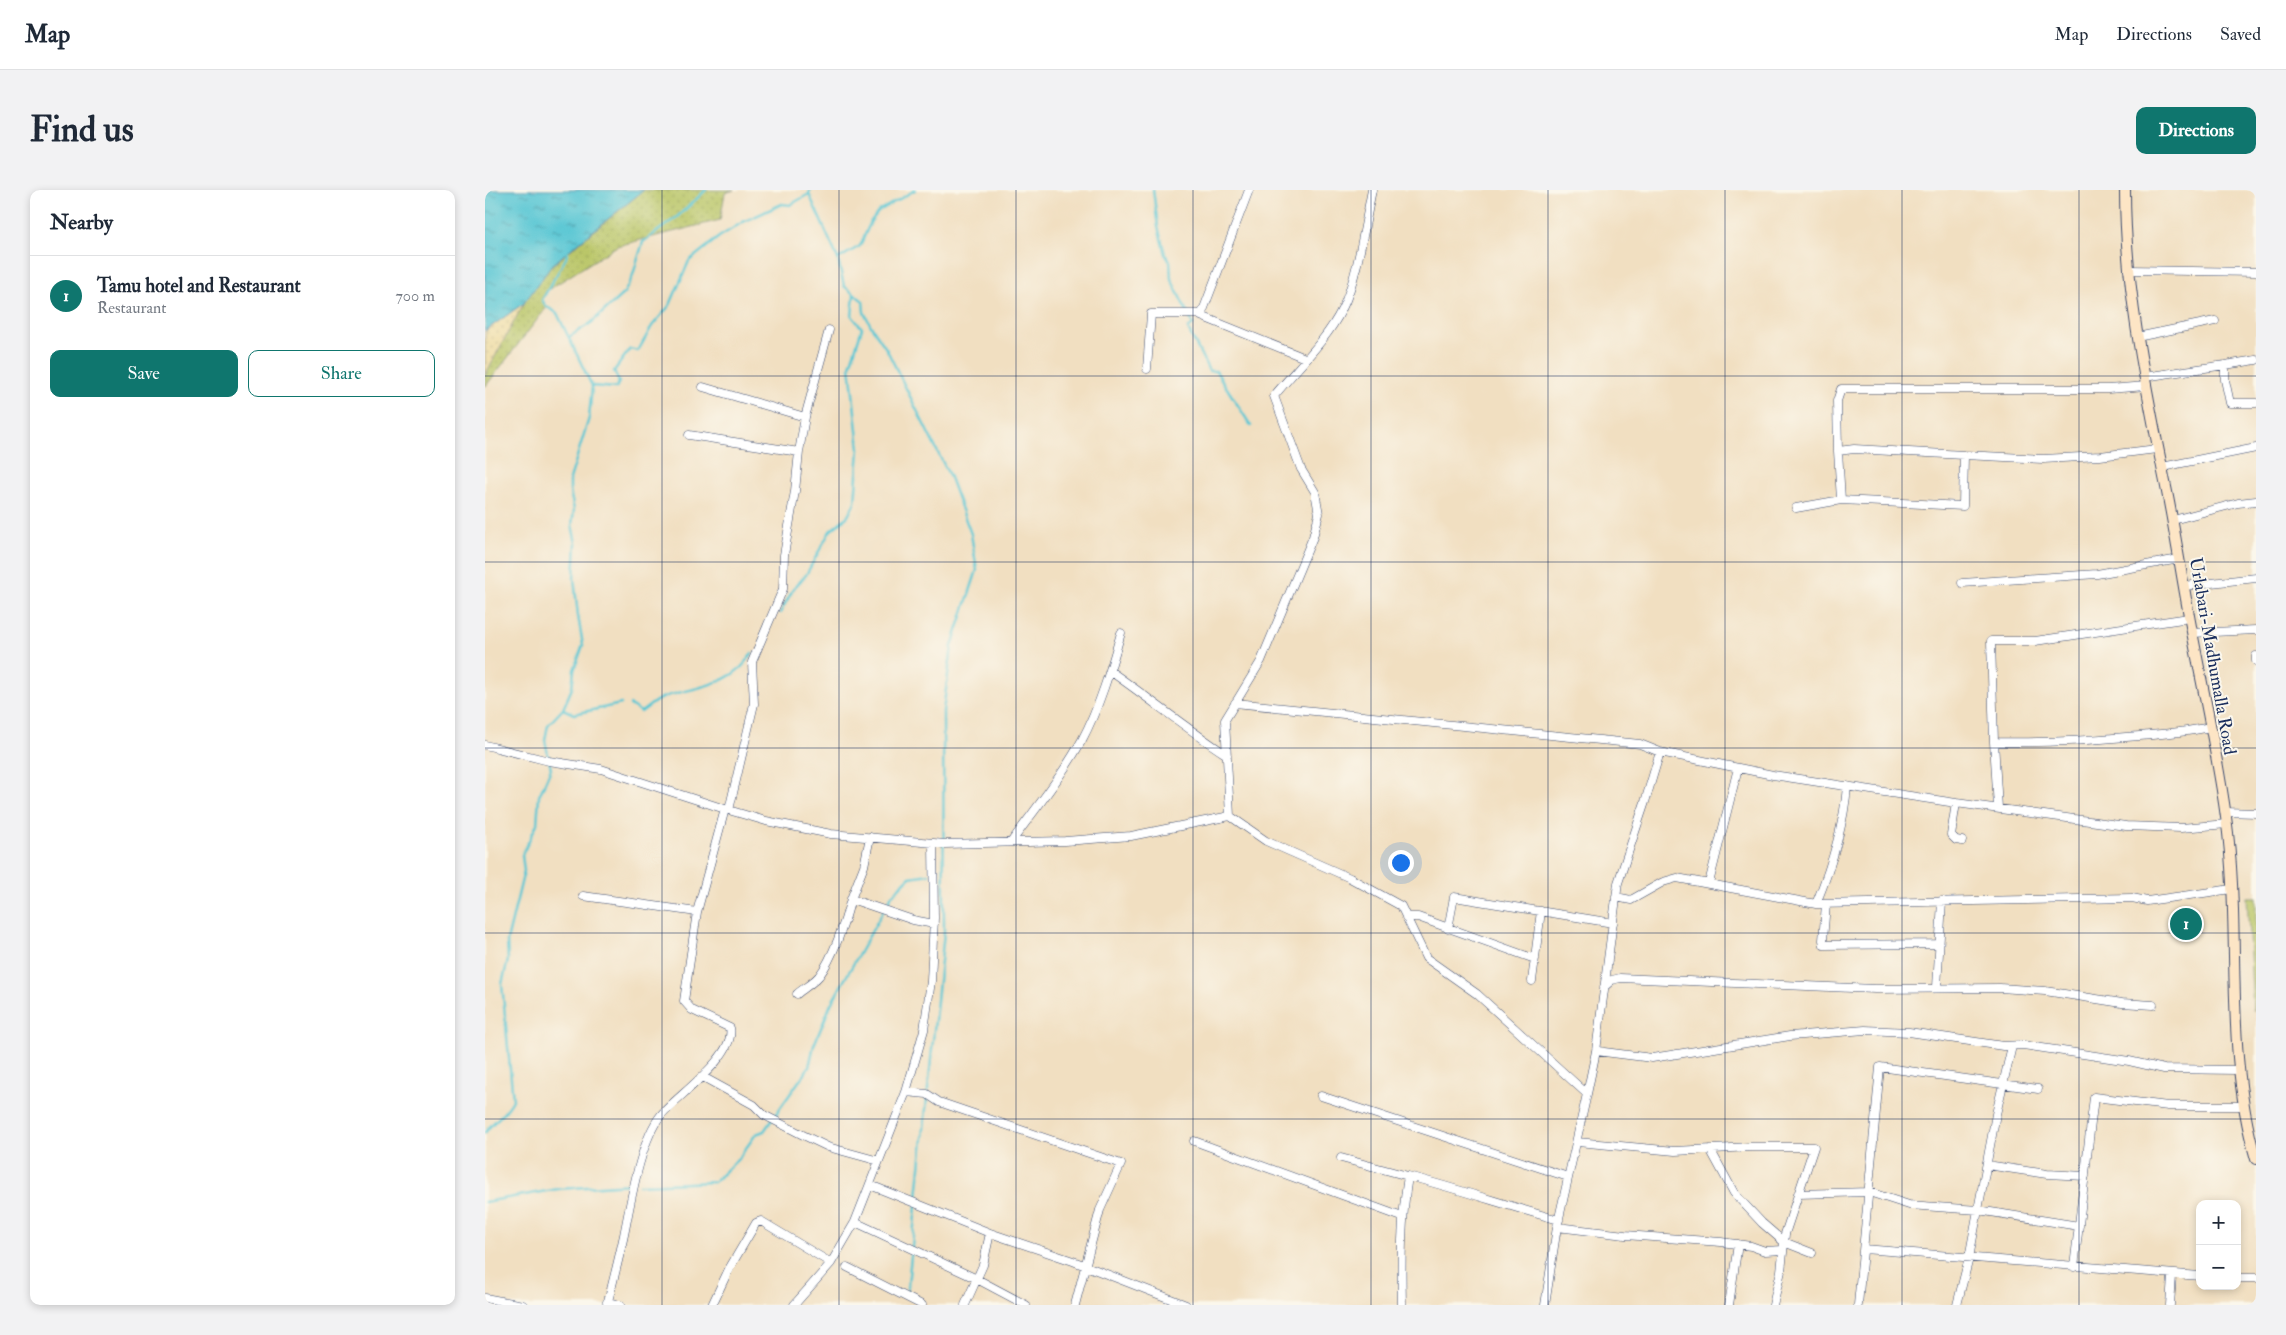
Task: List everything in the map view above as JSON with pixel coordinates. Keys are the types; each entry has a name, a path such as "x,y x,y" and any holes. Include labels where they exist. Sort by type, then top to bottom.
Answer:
{"main road":[{"name":"Urlabari-Madhumalla Road","path":"2125,190 2128,270 2137,337 2157,449 2173,520 2227,824 2232,889 2238,1070 2242,1106 2256,1159"}],"street":[{"path":"1202,314 1249,190"},
{"path":"1230,816 1225,720 1261,660 1313,537 1319,514 1315,492 1301,470 1274,396 1335,322 1343,307 1353,276 1372,190"},
{"path":"2128,270 2256,272"},
{"path":"1147,369 1151,314 1202,314 1305,358"},
{"path":"2137,337 2215,321"},
{"path":"620,1305 607,1303 634,1184 651,1134 661,1115 703,1077 729,1044 732,1035 730,1028 692,1010 684,1001 697,912 727,810 754,704 752,662 783,589 783,555 795,491 805,417 829,330"},
{"path":"1841,500 1837,401 1841,388 2109,389 2256,360"},
{"path":"2225,365 2225,380 2230,403 2256,403"},
{"path":"703,387 805,417"},
{"path":"689,435 799,452"},
{"path":"2162,467 2208,456 2256,448"},
{"path":"1838,451 1855,449 2043,458 2100,456 2147,452 2157,449"},
{"path":"1796,508 1841,500 1963,506 1964,455"},
{"path":"2173,520 2237,503 2256,500"},
{"path":"1962,583 2097,574 2179,559"},
{"path":"2184,586 2256,578"},
{"path":"1998,808 1991,641 2035,641 2189,618"},
{"path":"2192,633 2256,630"},
{"path":"1012,841 1048,792 1082,740 1110,671 1121,633"},
{"path":"2256,656 2256,661"},
{"path":"1110,671 1151,699 1185,727 1227,755"},
{"path":"1235,703 1641,744 1660,752 1738,768 1955,803 2126,826 2181,828 2227,824"},
{"path":"1994,742 2042,743 2093,740 2184,733 2210,727"},
{"path":"485,745 549,761 601,769 727,810 766,821 831,834 933,843 1065,841 1131,836 1230,816 1266,841 1350,878 1401,906 1426,958 1477,994 1587,1094"},
{"path":"1545,1305 1558,1224 1596,1052 1618,883 1660,752"},
{"path":"1709,884 1738,768"},
{"path":"1816,904 1826,879 1839,832 1847,786"},
{"path":"1955,803 1951,835 1956,840 1963,841"},
{"path":"2225,812 2256,813"},
{"path":"797,994 818,977 827,962 846,917 864,866 870,836"},
{"path":"794,1305 831,1262 855,1222 905,1092 924,1030 931,981 934,924 933,843"},
{"path":"1616,897 1631,900 1663,882 1677,878 1816,904 2132,898 2147,901 2232,889"},
{"path":"583,896 697,912"},
{"path":"1448,929 1454,897 1613,923"},
{"path":"851,899 913,920 934,924"},
{"path":"1937,987 1942,901"},
{"path":"1826,904 1824,945 1939,944"},
{"path":"1532,982 1541,911"},
{"path":"1406,917 1418,917 1535,959"},
{"path":"1604,987 1612,980 1620,978 1875,989 1937,987 2000,988 2045,991 2122,1003 2153,1005"},
{"path":"1596,1052 1652,1058 1790,1036 1865,1030 1909,1032 2129,1060 2164,1069 2238,1070"},
{"path":"1957,1305 1969,1258 2012,1046"},
{"path":"1858,1305 1880,1067 2038,1089"},
{"path":"703,1077 754,1105 763,1115 803,1135 829,1147 879,1161"},
{"path":"905,1092 927,1094 939,1102 1121,1164 1100,1210 1075,1305"},
{"path":"1321,1096 1568,1177"},
{"path":"2074,1267 2094,1097 2168,1106 2242,1106"},
{"path":"1194,1141 1402,1217"},
{"path":"1577,1142 1675,1151 1814,1147 1783,1246 1773,1305"},
{"path":"1710,1149 1734,1193 1783,1246"},
{"path":"1341,1158 1474,1194 1558,1224 1738,1244 1765,1251 1783,1246 1812,1253"},
{"path":"1987,1165 2047,1174 2085,1176"},
{"path":"1402,1305 1402,1217 1408,1176"},
{"path":"870,1185 990,1234 1085,1265 1186,1305"},
{"path":"1798,1194 1869,1192 1909,1205 1978,1210 2079,1226"},
{"path":"713,1305 729,1269 756,1223 761,1221 831,1262"},
{"path":"855,1222 977,1279 1027,1305"},
{"path":"965,1305 983,1265 990,1234"},
{"path":"1729,1305 1738,1244"},
{"path":"1864,1250 2172,1276 2196,1276"},
{"path":"847,1267 922,1305"},
{"path":"2171,1305 2172,1276"},
{"path":"2241,1278 2256,1278"},
{"path":"485,1298 523,1305"}],"green space":[{"path":"644,190 734,190 725,193 720,220 617,246 546,291 542,300 547,307 485,387 485,375 508,330 524,303 552,265"},
{"path":"2247,897 2256,897 2256,1010 2253,1010"}],"sand":[{"path":"524,303 485,375 485,331"}],"water":[{"path":"485,190 644,190 552,265 524,303 485,331"}],"waterway":[{"path":"569,337 591,323 624,293 632,278 643,242 677,217 706,190"},
{"path":"810,190 809,194 838,259 844,286 863,301 864,312 887,350 949,475 971,534 977,570 952,646 943,711 944,932 907,1295"},
{"path":"838,259 860,246 871,221 879,211 915,190"},
{"path":"1153,190 1158,227 1165,254 1170,261 1171,279 1193,324 1188,329 1209,371 1216,371 1251,426"},
{"path":"592,386 616,388 619,382 614,371 630,349 638,351 652,326 670,305 689,261 719,237 743,222 782,204 790,205 809,194"},
{"path":"485,1133 513,1100 502,984 508,960 507,941 524,871 522,855 537,824 539,796 551,769 545,740 548,725 563,709 572,688 574,670 583,645 574,578 576,543 572,525 574,510 570,491 570,479 589,418 592,386 557,313 547,307 542,300 566,258 568,249"},
{"path":"780,613 794,588 806,575 830,531 848,516 855,502 859,449 850,366 862,328 852,316 854,294"},
{"path":"630,705 641,712 664,697 725,678 745,664 752,653"},
{"path":"563,709 574,714 621,704"},
{"path":"639,1185 714,1182 739,1158 756,1134 764,1131 809,1067 814,1045 831,1004 892,895 910,877 929,874"},
{"path":"485,1202 558,1189 630,1184"}],"place":[{"name":"Tamu hotel and Restaurant","path":"2186,924"}]}
